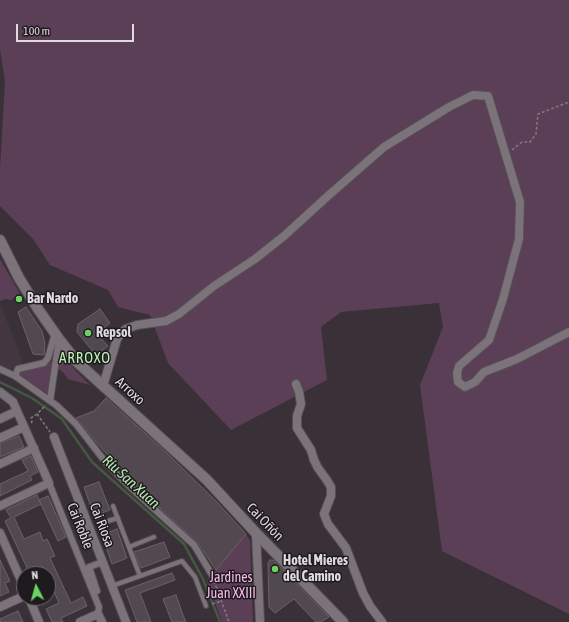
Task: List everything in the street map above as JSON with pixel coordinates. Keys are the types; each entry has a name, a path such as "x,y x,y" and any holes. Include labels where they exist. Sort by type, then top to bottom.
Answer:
{"street":[{"path":"103,386 117,339 126,329 137,325 166,321 179,314 214,286 255,259 284,236 384,147 449,107 474,95 488,96 520,202 519,239 504,299 489,340 459,366 457,373 458,382 465,387 475,382 484,372 517,359 569,332"},
{"name":"Arroxo","path":"0,240 19,278 57,336 78,362 166,442"},
{"path":"15,376 18,369 44,363 48,358 57,336"},
{"path":"50,401 57,336"},
{"path":"0,369 15,376 50,401 76,424 107,464 194,545 212,575"},
{"path":"296,384 301,404 297,428 311,450 318,468 326,478 331,488 331,496 324,514 328,524 346,548 370,606 382,622"},
{"name":"Cai Roble","path":"0,392 13,402 34,448 99,607 100,618"},
{"path":"0,419 17,411"},
{"path":"0,438 25,428"},
{"name":"Cai Riosa","path":"54,437 126,622"},
{"name":"Cai Oñón","path":"166,442 207,480 256,533 343,622"},
{"path":"0,464 34,448"},
{"path":"0,506 49,483"},
{"path":"0,533 16,569"},
{"path":"256,533 260,622"},
{"path":"88,581 91,580 96,592 98,591 89,567 103,562"},
{"path":"0,608 16,600"},
{"path":"32,606 39,622"},
{"path":"80,622 100,618"}],"lane":[{"path":"113,506 140,576"},
{"path":"101,523 118,518"},
{"path":"129,547 154,537"},
{"path":"112,586 182,561 195,577 206,606"}],"path":[{"path":"506,155 522,142 530,142 536,134 538,114 569,102"},
{"path":"32,422 31,418 50,401"},
{"path":"37,414 54,437"},
{"path":"212,575 229,622"},
{"path":"206,606 221,600"}],"shaded area":[{"path":"0,303 21,357 22,366 11,370 0,364"}],"green space":[{"path":"0,0 569,0 569,614 442,551 420,385 443,327 439,303 341,312 321,327 327,380 231,430 168,363 150,315 118,307 108,290 50,265 33,239 0,206 0,169 5,81 0,49"},
{"path":"0,259 20,294 11,300 6,299 0,301"},
{"path":"59,350 90,385 68,379 62,371 57,368"},
{"path":"52,361 48,394 18,374 18,372 46,365"},
{"name":"Jardines Juan XXIII","path":"246,534 250,541 253,622 222,622 207,581"}],"building":[{"path":"26,307 42,331 45,343 44,355 33,354 18,312"},
{"name":"Repsol","path":"100,309 110,323 97,334 108,346 96,355 77,332 78,324"},
{"path":"106,398 167,453 216,501 246,534 216,570 197,542 134,484 76,418 94,411"},
{"path":"19,436 24,447 0,457 0,443"},
{"path":"31,456 38,472 30,476 32,480 0,496 0,484 28,471 22,460"},
{"path":"99,482 110,510 94,516 84,487"},
{"path":"37,495 41,504 14,517 24,539 40,532 43,541 47,539 55,556 50,558 54,566 26,566 5,521 11,518 6,510"},
{"path":"48,496 66,537 58,541 39,500"},
{"path":"117,529 127,558 112,564 102,535"},
{"path":"164,542 170,557 141,568 134,552"},
{"path":"0,560 10,581 5,583 9,592 0,596"},
{"path":"270,560 273,560 329,617 321,622 316,622 294,599 275,613 269,607 268,563"},
{"path":"56,571 71,603 83,597 87,606 61,618 63,622 52,622 46,609 56,606 59,603 56,596"},
{"path":"172,573 175,580 140,593 151,622 137,622 125,590"},
{"path":"176,595 186,622 172,622 163,599"},
{"path":"18,611 23,622 0,622 0,619"}],"waterway":[{"name":"Ríu San Xuan","path":"0,382 32,398 62,419 92,462 184,544 203,579 220,622"}],"place":[{"name":"Bar Nardo","path":"19,299"},
{"name":"Repsol","path":"88,333"},
{"name":"Hotel Mieres del Camino","path":"275,569"}],"district":[{"name":"ARROXO","path":"85,358"}]}
